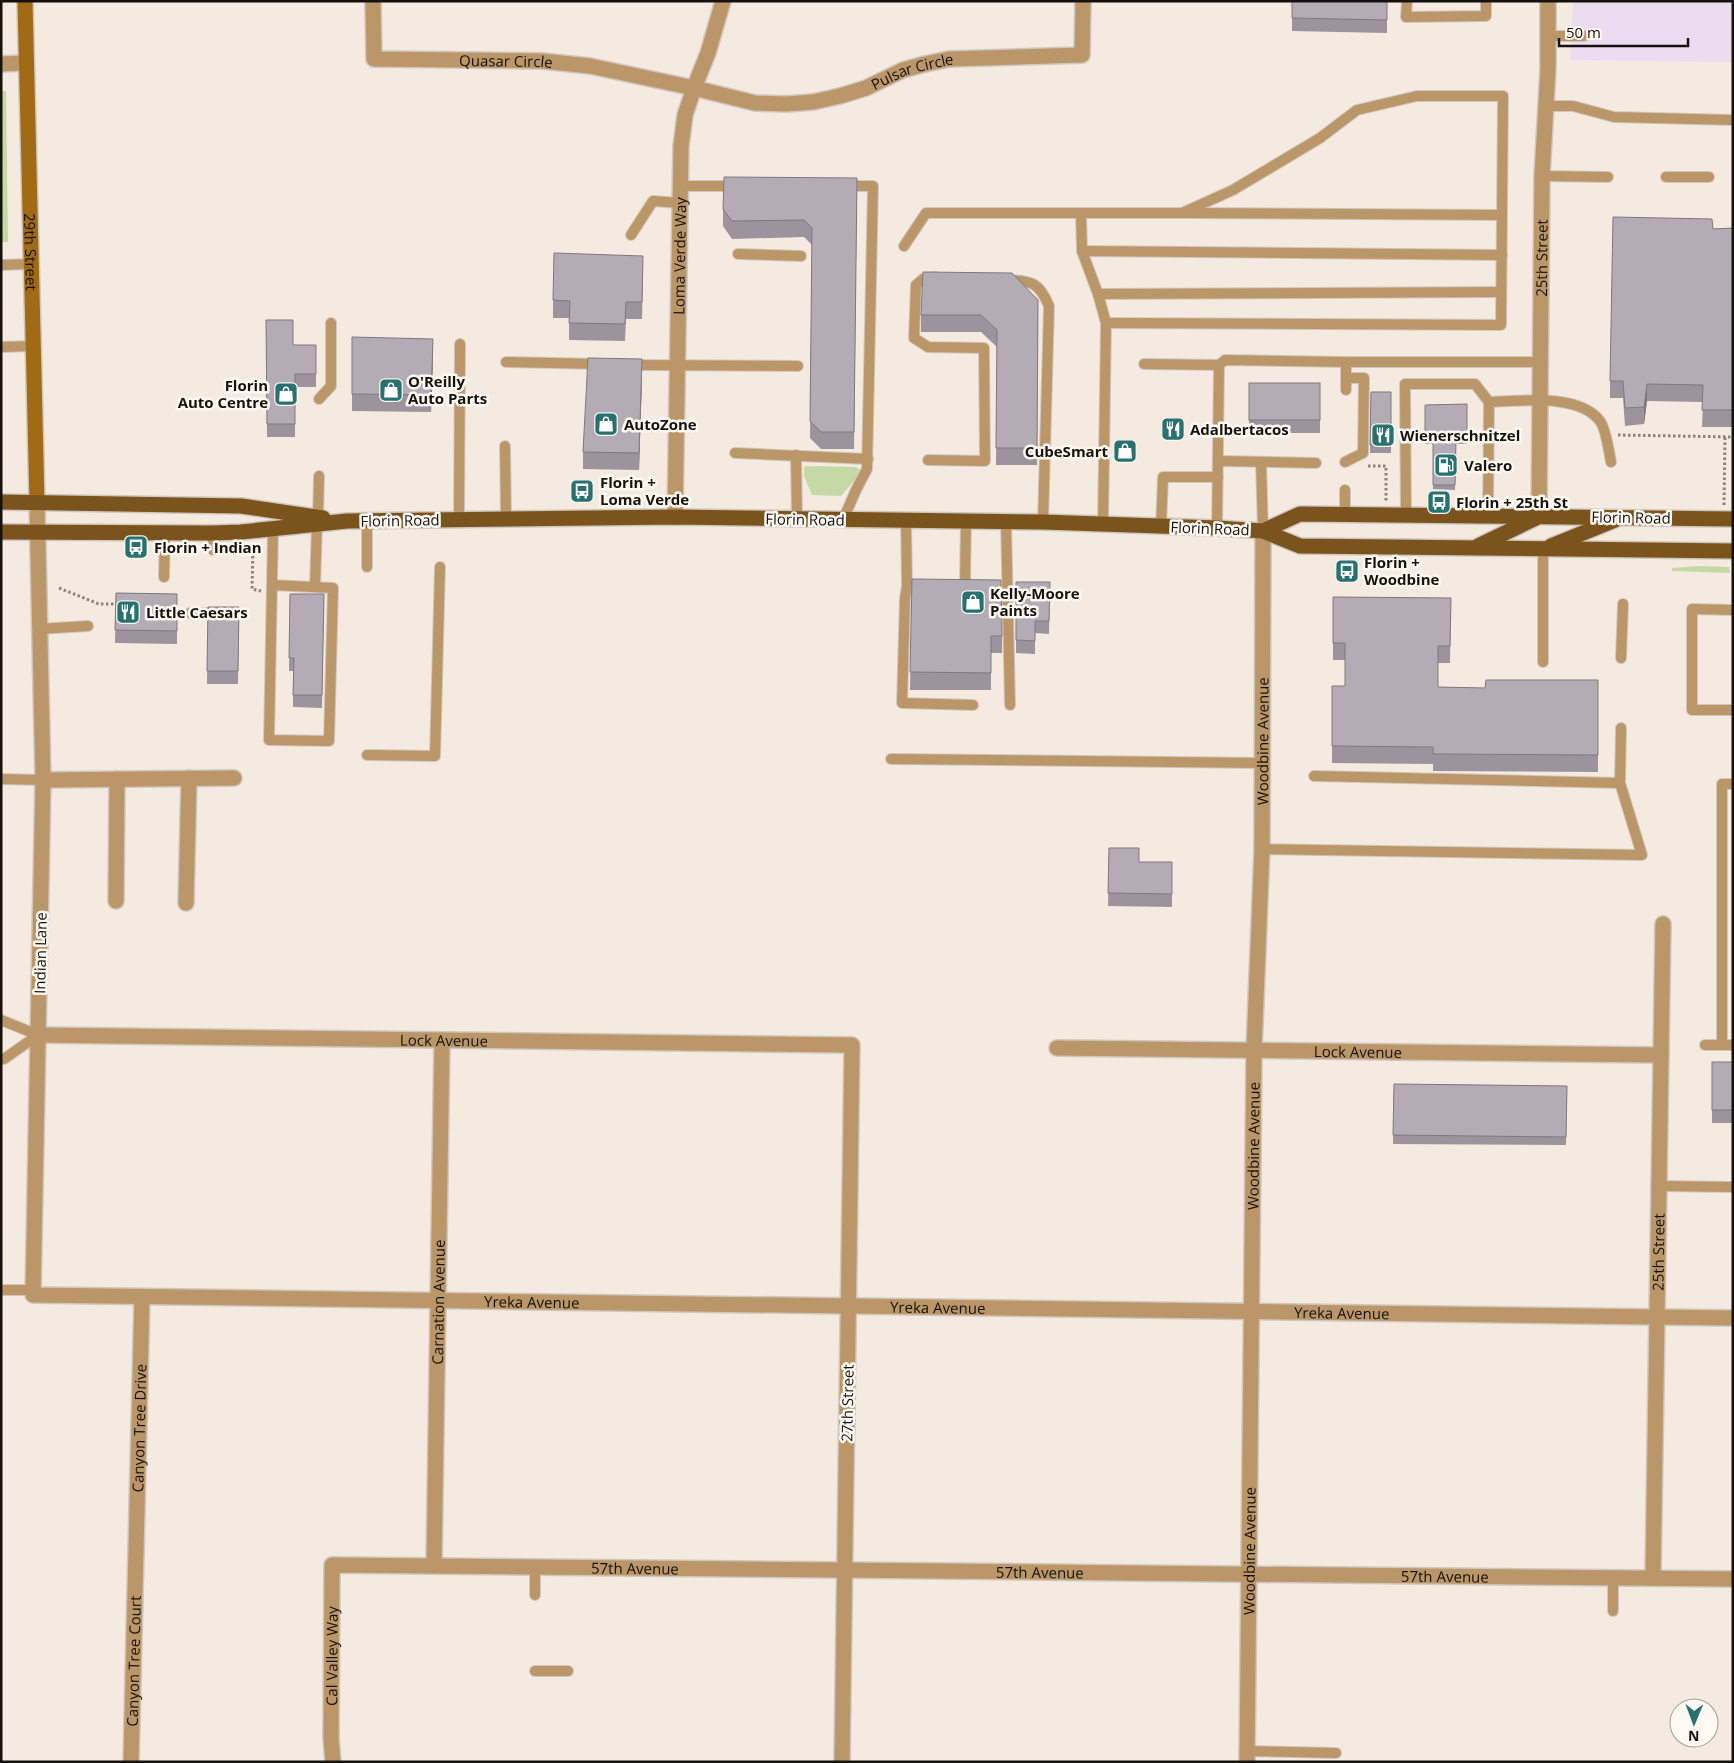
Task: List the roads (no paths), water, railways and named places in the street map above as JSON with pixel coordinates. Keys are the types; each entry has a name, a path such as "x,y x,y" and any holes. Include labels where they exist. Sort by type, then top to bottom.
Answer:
{"main road":[{"name":"Florin Road","path":"1,502 241,506 318,521"},
{"name":"Florin Road","path":"1263,531 1300,514 1621,517 1728,513"},
{"path":"1474,548 1540,516"},
{"path":"1543,549 1621,517"},
{"name":"Florin Road","path":"1,532 241,532 273,529 318,521 675,518 906,520 1043,522 1218,528 1263,531 1300,546 1733,551"}],"street":[{"name":"29th Street","path":"25,1 37,502"},
{"name":"Quasar Circle","path":"373,1 374,59 542,62 590,66 694,88"},
{"name":"Loma Verde Way","path":"675,518 681,146 685,115 708,53 723,1"},
{"name":"Pulsar Circle","path":"694,88 755,102 786,104 813,102 866,88 903,70 950,59 1082,55 1083,1"},
{"name":"25th Street","path":"1540,516 1542,176 1546,106 1548,1"},
{"path":"1,64 25,63"},
{"name":"Indian Lane","path":"33,1290 43,780 37,502"},
{"name":"Woodbine Avenue","path":"1247,1757 1254,1050 1262,849 1263,531"},
{"path":"186,903 189,778"},
{"path":"43,780 234,778"},
{"path":"116,900 117,779"},
{"name":"25th Street","path":"1653,1578 1662,924"},
{"name":"Lock Avenue","path":"38,1035 852,1045"},
{"name":"Carnation Avenue","path":"434,1566 442,1040"},
{"name":"27th Street","path":"842,1762 852,1045"},
{"name":"Lock Avenue","path":"1057,1048 1660,1055"},
{"path":"33,1290 32,1295 142,1297"},
{"name":"Yreka Avenue","path":"142,1297 1733,1318"},
{"name":"Canyon Tree Drive","path":"136,1560 142,1297"},
{"name":"Canyon Tree Court","path":"131,1762 136,1560"},
{"name":"Cal Valley Way","path":"333,1762 332,1565 347,1565"},
{"name":"57th Avenue","path":"347,1565 1733,1579"}],"lane":[{"path":"1407,1 1406,17 1486,16 1486,1"},
{"path":"1548,36 1584,36"},
{"path":"1106,323 1501,326 1504,96 1417,96 1357,110 1320,138 1233,190 1182,213"},
{"path":"1546,106 1573,106 1614,117 1733,120"},
{"path":"1542,176 1608,177"},
{"path":"1666,177 1708,178"},
{"path":"680,186 749,186"},
{"path":"835,186 873,186 868,458 867,469 843,520"},
{"path":"631,235 653,201 680,203"},
{"path":"904,246 926,213 1502,215"},
{"path":"1081,213 1082,251 1098,294 1106,323 1103,524"},
{"path":"1082,251 1502,254"},
{"path":"738,254 801,256"},
{"path":"1,264 30,264"},
{"path":"928,460 985,461 984,348 928,347 914,338 916,284 923,279 943,277"},
{"path":"1001,280 1030,281 1044,292 1049,306 1043,522"},
{"path":"1098,294 1501,292"},
{"path":"319,399 331,386 331,323"},
{"path":"460,344 460,520"},
{"path":"1,347 33,346"},
{"path":"1144,364 1219,365 1225,360 1541,362"},
{"path":"506,362 677,366 798,366"},
{"path":"1346,362 1346,390"},
{"path":"1218,528 1219,365"},
{"path":"1346,378 1364,378 1364,453 1346,462"},
{"path":"1406,515 1405,384 1475,384 1489,402 1488,516"},
{"path":"1489,402 1540,401 1570,403 1587,409 1601,422 1611,462"},
{"path":"505,446 506,519"},
{"path":"736,453 868,458"},
{"path":"796,455 797,519"},
{"path":"1218,462 1316,463"},
{"path":"1261,462 1263,531"},
{"path":"316,587 319,476"},
{"path":"1161,526 1163,477 1218,477"},
{"path":"1345,490 1345,514"},
{"path":"906,520 907,586 902,703 973,705"},
{"path":"367,521 368,567"},
{"path":"965,584 966,521"},
{"path":"1006,522 1010,705"},
{"path":"272,585 333,588 329,741 268,740 273,529"},
{"path":"164,577 165,532"},
{"path":"212,533 213,550"},
{"path":"1543,549 1543,662"},
{"path":"367,755 435,756 440,567"},
{"path":"1621,658 1623,604"},
{"path":"1733,610 1692,609 1692,710 1733,710"},
{"path":"190,613 212,613"},
{"path":"39,629 88,626"},
{"path":"1262,849 1642,855 1620,783 1621,728"},
{"path":"891,759 1262,763"},
{"path":"1314,776 1620,783"},
{"path":"1,779 43,780"},
{"path":"1705,1044 1727,1045 1728,971 1722,784 1733,784"},
{"path":"1,1020 38,1035"},
{"path":"1,1059 4,1059 38,1035"},
{"path":"1659,1186 1733,1187"},
{"path":"1,1290 33,1290"},
{"path":"535,1567 535,1595"},
{"path":"1613,1611 1614,1578"},
{"path":"535,1671 568,1671"},
{"path":"1247,1757 1336,1753"}],"place":[{"name":"O'Reilly Auto Parts","path":"391,390"},
{"name":"Florin Auto Centre","path":"286,394"},
{"name":"AutoZone","path":"606,424"},
{"name":"Adalbertacos","path":"1173,429"},
{"name":"Wienerschnitzel","path":"1383,435"},
{"name":"CubeSmart","path":"1125,451"},
{"name":"Valero","path":"1446,465"},
{"name":"Florin + Loma Verde","path":"582,491"},
{"name":"Florin + 25th St","path":"1439,502"},
{"name":"Florin + Indian","path":"136,547"},
{"name":"Florin + Woodbine","path":"1347,571"},
{"name":"Kelly-Moore Paints","path":"973,602"},
{"name":"Little Caesars","path":"128,612"}]}
